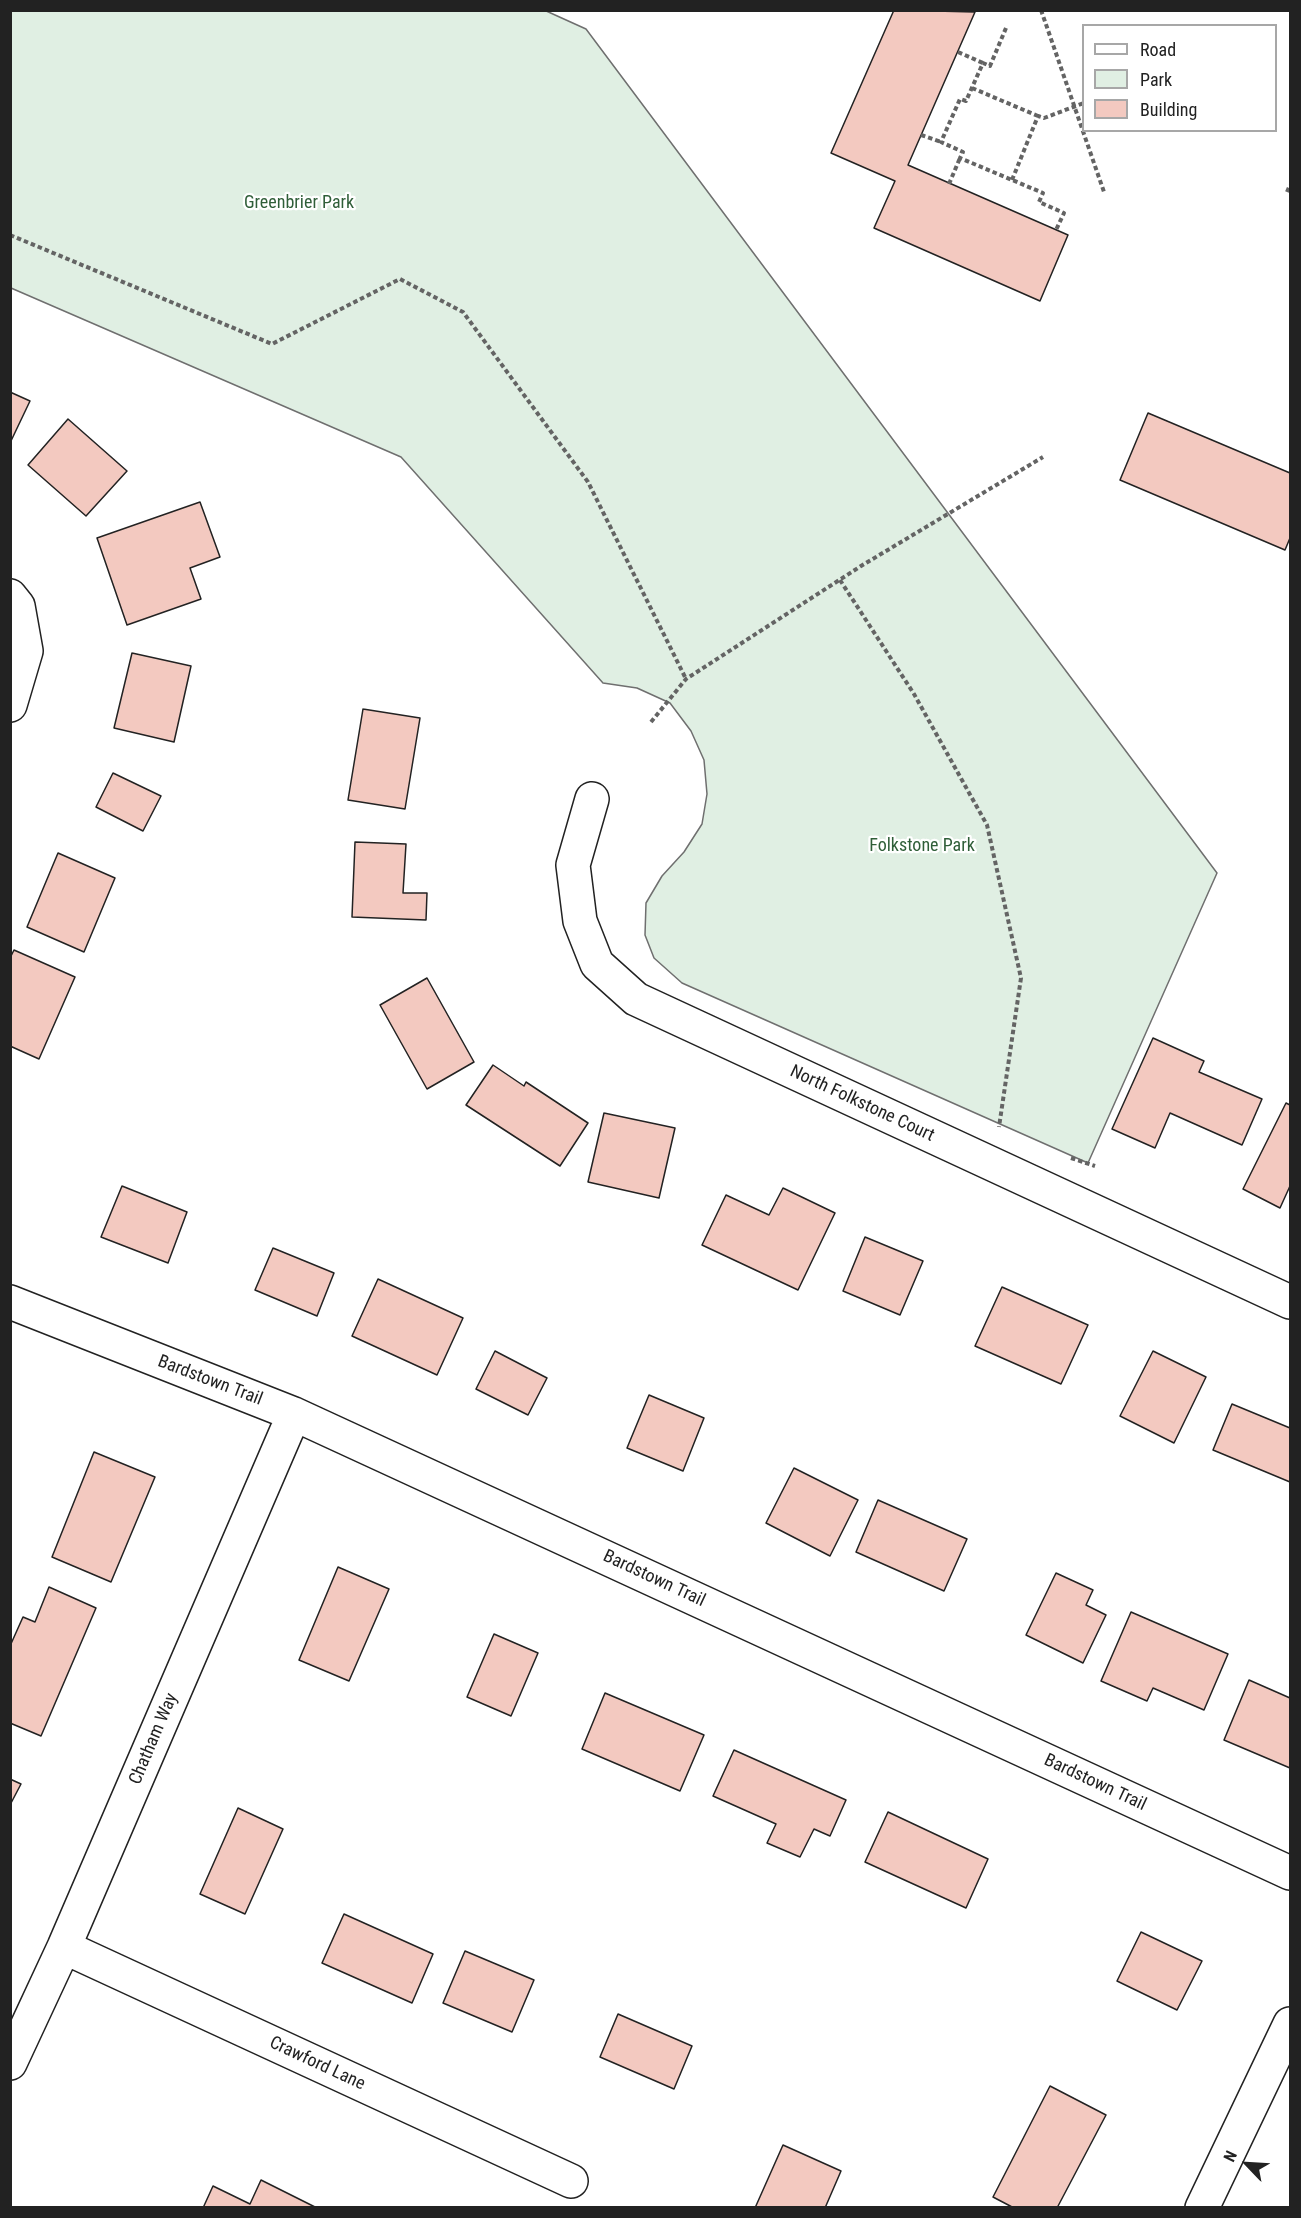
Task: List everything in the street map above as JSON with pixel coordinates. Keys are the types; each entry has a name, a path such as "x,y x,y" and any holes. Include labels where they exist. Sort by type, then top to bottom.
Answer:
{"street":[{"path":"10,596 18,606 26,651 10,705"},
{"name":"North Folkstone Court","path":"592,799 573,865 580,921 597,964 636,999 1290,1302"},
{"name":"Bardstown Trail","path":"10,1302 294,1413 1290,1873"},
{"name":"Chatham Way","path":"10,2063 64,1947 294,1413"},
{"name":"Crawford Lane","path":"64,1947 571,2181"},
{"path":"1202,2208 1290,2024"}],"path":[{"path":"1041,10 1082,130"},
{"path":"958,52 990,66 1006,28"},
{"path":"941,142 960,99 966,101 983,63"},
{"path":"972,88 1044,118 1082,103"},
{"path":"1012,180 1038,116"},
{"path":"1083,132 1104,192"},
{"path":"921,135 963,152 949,183"},
{"path":"960,159 1043,193 1039,202 1064,213 1056,230"},
{"path":"1287,192 1290,185"},
{"path":"10,235 272,344 399,279 463,312 588,482 686,679"},
{"path":"651,722 686,679 840,580 1043,457"},
{"path":"840,580 914,694 987,825 1021,978 998,1132"},
{"path":"1063,1155 1095,1166"}],"green space":[{"name":"Folkstone Park","path":"544,10 586,29 1217,873 1088,1163 682,983 654,958 645,935 646,903 662,876 684,852 702,824 707,794 704,760 691,731 670,703 637,688 603,683 401,457 11,288 11,11"}],"building":[{"path":"894,10 975,12 908,165 1068,235 1040,301 874,228 895,181 831,153"},
{"path":"10,392 30,401 10,443"},
{"path":"1148,413 1290,473 1290,538 1285,550 1120,480"},
{"path":"68,419 127,471 86,516 28,465"},
{"path":"200,502 220,557 190,568 201,599 127,625 97,538"},
{"path":"132,653 191,666 174,742 114,728"},
{"path":"363,709 420,718 405,809 348,800"},
{"path":"113,773 161,796 143,831 96,807"},
{"path":"355,842 406,844 403,893 427,893 426,920 352,917"},
{"path":"58,853 115,878 84,952 27,927"},
{"path":"14,950 75,977 39,1059 10,1046 10,958"},
{"path":"427,978 474,1062 427,1089 380,1005"},
{"path":"1153,1038 1204,1061 1199,1072 1262,1099 1242,1145 1170,1113 1155,1148 1112,1129"},
{"path":"493,1065 524,1086 526,1082 588,1123 560,1166 466,1105"},
{"path":"1286,1103 1290,1105 1290,1186 1280,1208 1243,1189"},
{"path":"604,1113 675,1128 659,1198 588,1182"},
{"path":"122,1186 187,1212 168,1263 101,1237"},
{"path":"783,1188 835,1213 798,1290 702,1245 726,1195 769,1215"},
{"path":"865,1237 923,1261 900,1315 843,1291"},
{"path":"273,1248 334,1273 317,1316 255,1290"},
{"path":"378,1279 463,1318 437,1375 352,1336"},
{"path":"1002,1287 1088,1325 1061,1384 975,1346"},
{"path":"495,1351 547,1378 528,1415 476,1389"},
{"path":"1153,1351 1206,1377 1174,1443 1120,1416"},
{"path":"649,1395 704,1418 683,1471 627,1448"},
{"path":"1232,1404 1290,1428 1290,1482 1213,1450"},
{"path":"94,1452 155,1477 111,1582 52,1557"},
{"path":"794,1468 858,1500 830,1556 766,1523"},
{"path":"878,1500 967,1539 944,1591 856,1552"},
{"path":"338,1567 389,1589 349,1681 299,1660"},
{"path":"1056,1573 1093,1590 1086,1605 1106,1615 1083,1663 1026,1635"},
{"path":"49,1587 96,1608 41,1736 10,1723 10,1646 23,1617 35,1622"},
{"path":"1131,1612 1228,1654 1204,1710 1153,1688 1147,1701 1101,1681"},
{"path":"494,1634 538,1653 511,1716 467,1697"},
{"path":"1249,1680 1290,1698 1290,1768 1224,1740"},
{"path":"605,1693 704,1735 680,1791 582,1749"},
{"path":"734,1750 846,1800 830,1836 814,1829 800,1857 767,1843 776,1824 713,1796"},
{"path":"10,1779 21,1784 10,1805"},
{"path":"238,1808 283,1829 245,1914 200,1894"},
{"path":"888,1812 988,1859 966,1908 865,1862"},
{"path":"344,1914 433,1954 412,2003 322,1963"},
{"path":"1141,1932 1202,1961 1177,2010 1117,1981"},
{"path":"465,1951 534,1980 512,2032 443,2003"},
{"path":"618,2014 692,2046 674,2089 600,2057"},
{"path":"1050,2086 1106,2115 1057,2208 1014,2208 993,2197"},
{"path":"783,2145 841,2171 825,2208 755,2208"},
{"path":"261,2180 317,2208 203,2208 213,2186 250,2204"}],"park label":[{"name":"Greenbrier Park","path":"299,203"}]}
